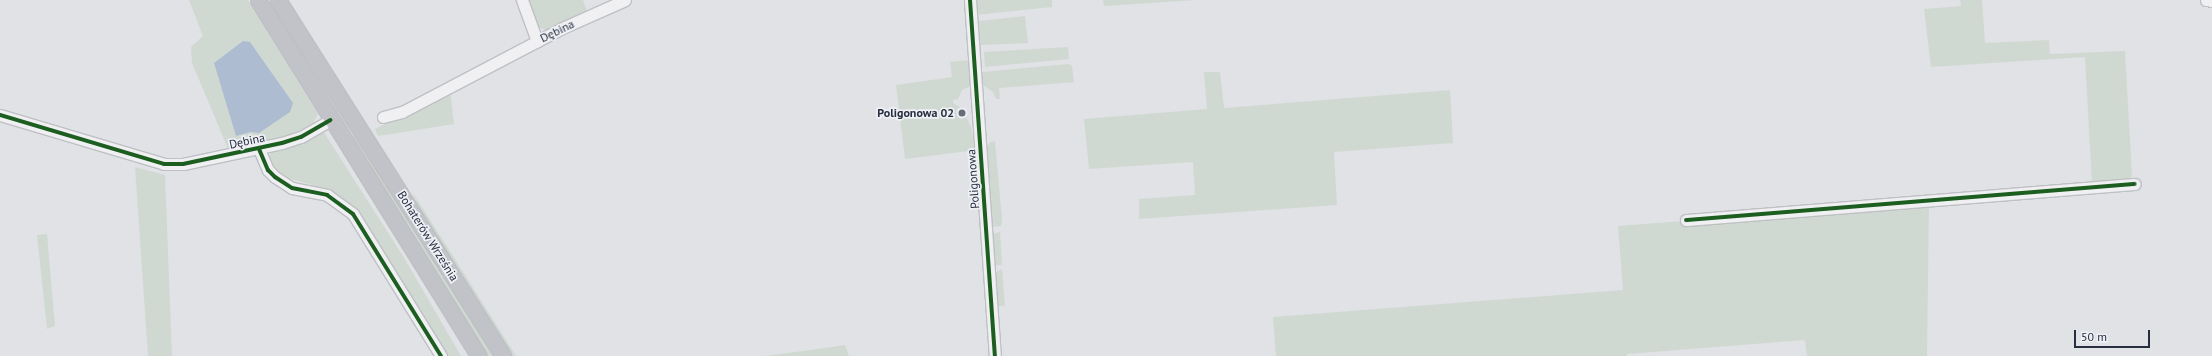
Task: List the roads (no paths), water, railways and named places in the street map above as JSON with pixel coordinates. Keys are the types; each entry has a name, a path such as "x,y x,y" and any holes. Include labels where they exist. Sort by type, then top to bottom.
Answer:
{"main road":[{"name":"Bohaterów Września","path":"258,0 330,120 480,356"},
{"name":"Bohaterów Września","path":"278,0 503,356"}],"street":[{"path":"522,0 537,42"},
{"name":"Dębina","path":"383,117 402,112 537,42 625,0"},
{"name":"Poligonowa","path":"970,0 995,356"},
{"path":"2206,0 2212,1"},
{"name":"Dębina","path":"0,115 162,164 183,164 259,149 301,137 330,120"},
{"path":"259,149 268,170 275,178 292,188 327,195 353,214 440,356"},
{"path":"1686,220 2135,184"}],"water":[{"path":"243,41 250,42 293,103 290,112 259,133 251,132 236,136 214,63"}],"place":[{"name":"Poligonowa 02","path":"962,113"}]}
